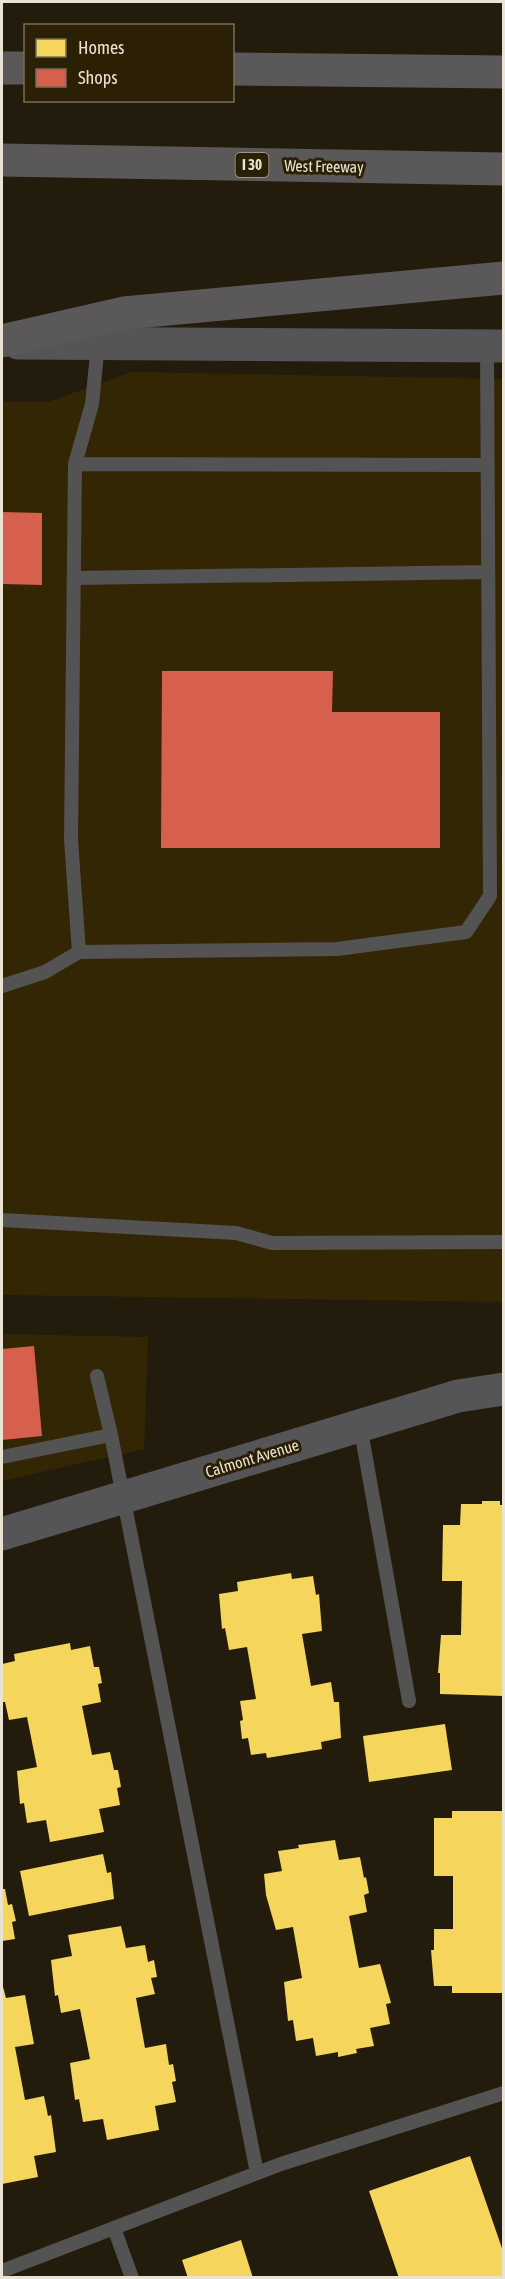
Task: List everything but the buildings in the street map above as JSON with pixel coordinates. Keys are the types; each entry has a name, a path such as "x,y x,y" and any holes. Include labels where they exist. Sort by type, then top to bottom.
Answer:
{"highway":[{"path":"2,68 24,68"},
{"path":"234,69 504,72"},
{"name":"West Freeway","path":"2,160 504,170"},
{"path":"2,342 124,313 504,278"}],"main road":[{"path":"2,342 495,346"},
{"name":"Calmont Avenue","path":"2,1534 458,1396 504,1389"}],"lane":[{"path":"79,952 71,840 75,464 92,404 98,344"},
{"path":"2,986 45,972 79,952 337,949 466,932 490,896 488,465 495,346"},
{"path":"75,464 488,465"},
{"path":"74,578 488,572"},
{"path":"2,1220 236,1233 272,1243 504,1242"},
{"path":"97,1376 125,1496 257,2173"},
{"path":"360,1425 409,1701"},
{"path":"2,1457 111,1436"},
{"path":"2,2271 257,2173 504,2093"},
{"path":"114,2228 132,2277"}],"shaded area":[{"path":"132,372 503,379 503,1302 2,1295 2,402 48,402"},
{"path":"2,1334 148,1337 144,1449 2,1481"}]}
